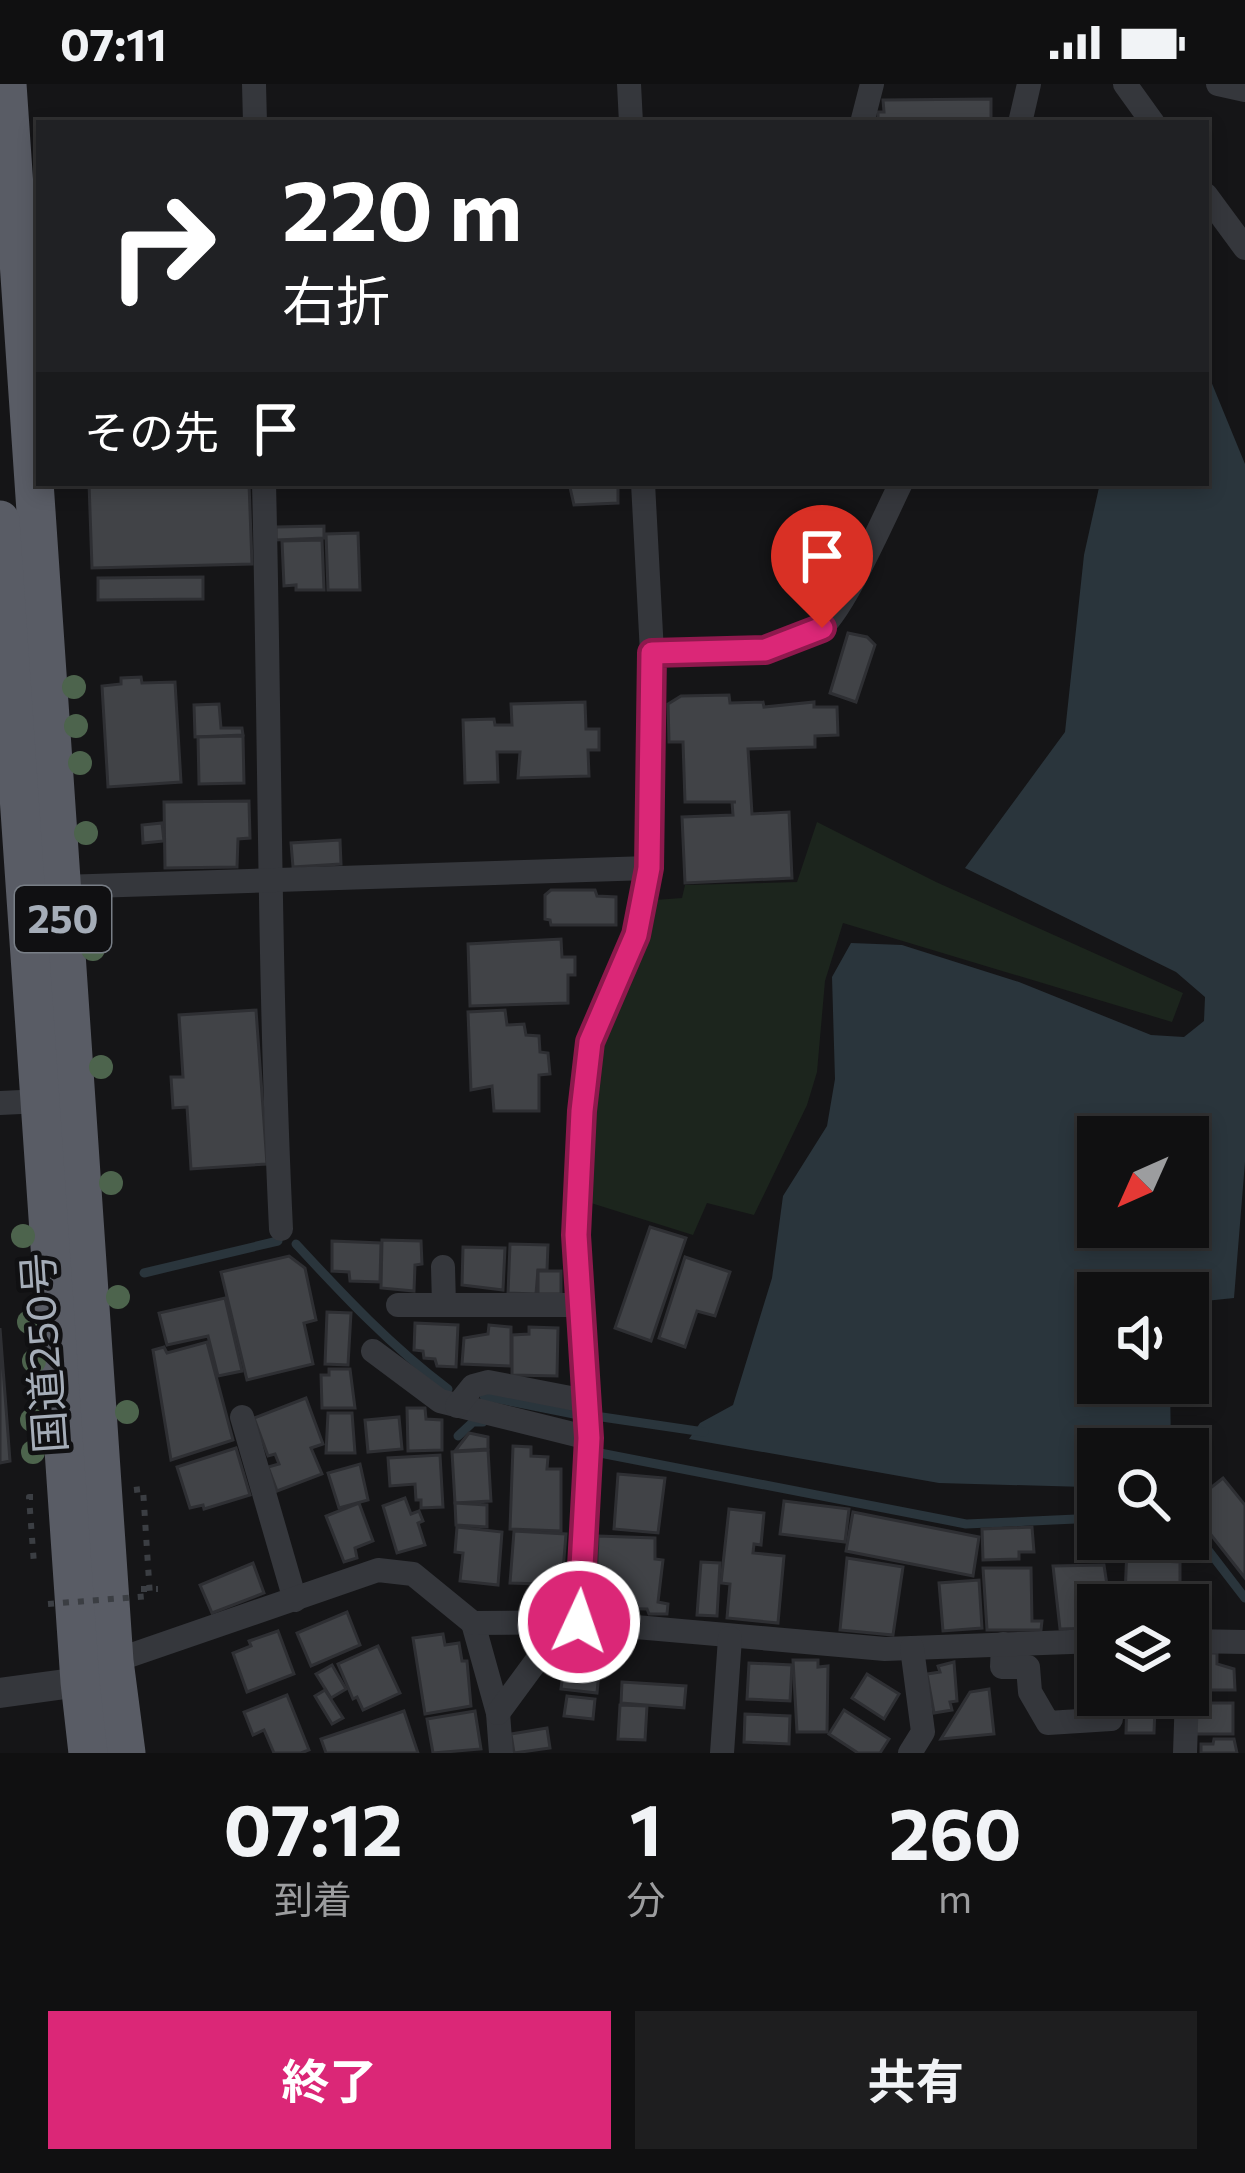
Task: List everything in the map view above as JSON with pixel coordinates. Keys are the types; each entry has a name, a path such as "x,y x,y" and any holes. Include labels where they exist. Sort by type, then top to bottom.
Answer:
{"highway":[{"name":"国道250号","path":"7,84 113,1660 126,1753"},
{"name":"国道250号","path":"0,520 88,1753"}],"street":[{"path":"254,84 255,120"},
{"path":"629,84 631,120"},
{"path":"863,120 872,84"},
{"path":"1021,120 1029,84"},
{"path":"1125,84 1152,120"},
{"path":"1218,84 1245,89"},
{"path":"1209,199 1245,248"},
{"path":"264,486 272,1035 281,1229"},
{"path":"498,1713 572,1622 589,1438 576,1235 590,1042 636,935 649,868 652,653 643,486"},
{"path":"652,653 765,650 822,628 900,486"},
{"path":"61,887 649,868"},
{"path":"0,1102 42,1101"},
{"path":"442,1267 444,1305"},
{"path":"398,1305 583,1305"},
{"path":"373,1352 440,1402 465,1396 488,1382 586,1401"},
{"path":"381,1394 401,1373"},
{"path":"465,1396 589,1438"},
{"path":"242,1417 295,1600"},
{"path":"0,1693 80,1682 113,1660 378,1570 412,1574 473,1623 498,1713 501,1753"},
{"path":"473,1623 572,1622 730,1638 911,1648 1077,1641"},
{"path":"722,1753 730,1638"},
{"path":"1209,1641 1245,1642"},
{"path":"1003,1644 1002,1667 1028,1666 1030,1692 1048,1723 1111,1719"},
{"path":"910,1753 923,1732 911,1648"},
{"path":"1185,1753 1186,1716"}],"path":[{"path":"139,1589 158,1588"},
{"path":"48,1604 150,1596"}],"shaded area":[{"path":"1209,376 1245,464 1245,1162 1234,1298 1209,1301 1209,1272 1077,1272 1077,1404 1170,1404 1171,1428 1077,1428 1077,1487 939,1483 689,1439 700,1423 733,1405 772,1278 783,1196 827,1126 835,1079 832,977 851,943 902,945 1019,982 1151,1035 1184,1037 1204,1021 1205,997 1176,972 965,868 1065,732 1084,555 1099,486 1209,486"},
{"path":"817,822 936,882 1183,993 1172,1022 843,923 825,981 817,1072 807,1105 754,1215 707,1203 693,1235 591,1203 598,1048 655,900 682,898 685,885 797,882"}],"building":[{"path":"991,99 991,120 878,120 878,112 884,112 883,100"},
{"path":"89,486 249,486 252,564 92,568"},
{"path":"570,486 618,486 618,503 574,505"},
{"path":"324,526 324,538 276,540 276,527"},
{"path":"358,533 360,590 328,590 326,534"},
{"path":"322,540 324,590 284,586 282,541"},
{"path":"203,577 203,599 98,600 98,578"},
{"path":"848,633 867,637 875,645 856,702 830,693"},
{"path":"141,677 142,683 175,682 181,782 108,787 102,686"},
{"path":"729,695 730,703 763,702 764,707 814,702 814,707 837,707 838,735 815,736 815,747 748,749 752,814 789,812 792,878 685,883 682,817 733,815 732,802 685,802 683,742 669,742 668,704 681,696"},
{"path":"585,702 586,729 599,729 599,750 588,750 589,776 518,778 520,752 497,752 498,782 465,783 463,720 494,719 495,725 512,725 511,704"},
{"path":"219,704 221,728 242,728 243,735 195,737 194,705"},
{"path":"243,736 244,783 199,784 198,737"},
{"path":"249,801 250,838 238,839 237,867 165,868 164,802"},
{"path":"162,823 164,841 143,843 142,825"},
{"path":"340,840 341,864 293,867 291,843"},
{"path":"551,890 595,890 597,896 616,897 616,925 551,925 545,919 545,895"},
{"path":"561,939 562,957 575,957 575,975 568,975 568,1003 470,1006 468,944"},
{"path":"256,1010 267,1164 191,1169 187,1107 173,1108 171,1077 183,1077 179,1015"},
{"path":"505,1010 507,1025 524,1024 526,1035 539,1036 540,1052 548,1053 550,1074 539,1075 539,1111 494,1111 492,1086 471,1090 468,1012"},
{"path":"650,1227 686,1238 651,1341 615,1328"},
{"path":"382,1240 421,1241 422,1264 415,1265 414,1291 381,1288"},
{"path":"332,1241 381,1243 380,1282 350,1281 349,1272 332,1271"},
{"path":"510,1244 548,1245 547,1270 538,1270 536,1294 508,1293"},
{"path":"463,1247 505,1248 503,1290 462,1285"},
{"path":"289,1256 305,1268 316,1320 304,1323 313,1364 247,1380 221,1272"},
{"path":"685,1257 730,1272 715,1316 697,1311 685,1347 659,1338"},
{"path":"538,1271 561,1271 561,1294 538,1294"},
{"path":"225,1298 242,1371 218,1376 208,1336 167,1345 159,1313"},
{"path":"327,1312 351,1313 348,1365 325,1364"},
{"path":"415,1323 458,1325 456,1367 437,1366 435,1359 414,1350"},
{"path":"489,1325 511,1327 511,1366 462,1364 464,1338 488,1334"},
{"path":"529,1327 558,1328 557,1376 512,1375 512,1335 529,1334"},
{"path":"0,1328 10,1461 0,1463"},
{"path":"207,1342 233,1440 171,1460 153,1350 164,1347 167,1353"},
{"path":"329,1369 350,1369 355,1408 322,1408 321,1375 329,1375"},
{"path":"306,1398 323,1444 311,1448 322,1474 277,1491 268,1467 279,1464 275,1454 268,1456 254,1418"},
{"path":"407,1408 425,1408 426,1419 442,1420 442,1450 408,1451"},
{"path":"328,1413 352,1413 355,1453 326,1453"},
{"path":"399,1417 402,1449 368,1452 365,1420"},
{"path":"469,1433 488,1437 488,1449 455,1451"},
{"path":"513,1446 531,1447 531,1456 548,1457 547,1469 561,1469 561,1531 510,1529"},
{"path":"236,1448 250,1495 204,1509 203,1505 190,1508 177,1467"},
{"path":"488,1450 491,1501 455,1503 452,1452"},
{"path":"440,1455 443,1507 421,1508 415,1484 390,1486 388,1458"},
{"path":"360,1464 368,1500 339,1508 328,1473"},
{"path":"618,1474 665,1478 658,1533 614,1529"},
{"path":"1223,1478 1245,1505 1245,1578 1209,1532 1209,1489"},
{"path":"405,1498 411,1514 419,1511 425,1545 397,1553 383,1506"},
{"path":"784,1501 849,1509 845,1542 780,1534"},
{"path":"359,1503 373,1541 355,1548 357,1558 344,1562 326,1516"},
{"path":"455,1503 487,1505 487,1527 456,1525"},
{"path":"729,1509 764,1513 761,1545 754,1544 753,1553 784,1556 778,1623 727,1618 730,1584 721,1583"},
{"path":"853,1512 979,1537 973,1576 846,1551"},
{"path":"457,1527 502,1532 498,1585 460,1581 463,1553 455,1552"},
{"path":"1032,1527 1034,1552 1019,1552 1019,1559 983,1560 982,1529"},
{"path":"514,1531 566,1534 561,1596 555,1605 542,1604 539,1584 510,1583"},
{"path":"598,1536 655,1538 655,1559 663,1560 658,1602 668,1604 667,1614 595,1608"},
{"path":"847,1558 903,1567 893,1635 840,1630"},
{"path":"1126,1560 1180,1562 1180,1584 1126,1584"},
{"path":"701,1562 720,1563 717,1616 697,1615"},
{"path":"253,1563 264,1593 212,1613 200,1585"},
{"path":"1104,1565 1107,1584 1077,1584 1077,1629 1060,1629 1053,1566"},
{"path":"983,1568 1031,1568 1032,1621 1042,1621 1041,1630 987,1630"},
{"path":"979,1580 982,1628 943,1631 939,1583"},
{"path":"347,1612 360,1645 311,1666 297,1633"},
{"path":"278,1631 294,1674 247,1692 233,1653 251,1646 249,1641"},
{"path":"443,1634 445,1645 459,1643 462,1661 467,1661 471,1706 425,1714 413,1638"},
{"path":"378,1646 400,1693 363,1710 338,1664"},
{"path":"566,1648 601,1652 597,1693 561,1689"},
{"path":"1209,1653 1217,1653 1217,1664 1234,1669 1235,1690 1209,1690"},
{"path":"793,1660 818,1660 818,1667 828,1666 827,1732 797,1732"},
{"path":"954,1662 957,1701 950,1702 952,1710 934,1713 927,1674"},
{"path":"749,1663 792,1665 790,1701 747,1699"},
{"path":"332,1665 346,1689 331,1698 316,1674"},
{"path":"867,1674 899,1694 884,1719 852,1698"},
{"path":"622,1682 686,1686 684,1708 621,1703"},
{"path":"989,1689 994,1734 941,1739 970,1692"},
{"path":"325,1690 343,1718 332,1724 315,1696"},
{"path":"287,1695 309,1750 301,1753 274,1753 264,1730 253,1735 244,1712"},
{"path":"567,1696 595,1699 593,1719 564,1716"},
{"path":"1209,1703 1233,1703 1233,1734 1194,1734 1194,1716 1209,1716"},
{"path":"620,1705 647,1706 645,1740 618,1739"},
{"path":"844,1710 889,1739 880,1753 858,1753 829,1734"},
{"path":"404,1711 418,1753 326,1753 321,1739"},
{"path":"475,1711 481,1749 433,1753 427,1719"},
{"path":"745,1714 790,1716 789,1744 744,1742"},
{"path":"1126,1716 1155,1716 1154,1733 1126,1733"},
{"path":"547,1728 550,1748 514,1753 511,1734"},
{"path":"1214,1739 1234,1739 1237,1753 1201,1753 1201,1744 1213,1744"}],"waterway":[{"path":"144,1273 278,1241"},
{"path":"296,1244 388,1338 448,1389"},
{"path":"484,1396 579,1415"},
{"path":"602,1417 704,1432"},
{"path":"458,1436 473,1422 483,1422"},
{"path":"600,1453 966,1524 1077,1519"},
{"path":"1209,1551 1245,1598"}],"route":[{"path":"579,1622 589,1438 576,1235 582,1111 590,1042 636,935 649,868 652,653 765,650 822,628"}]}
